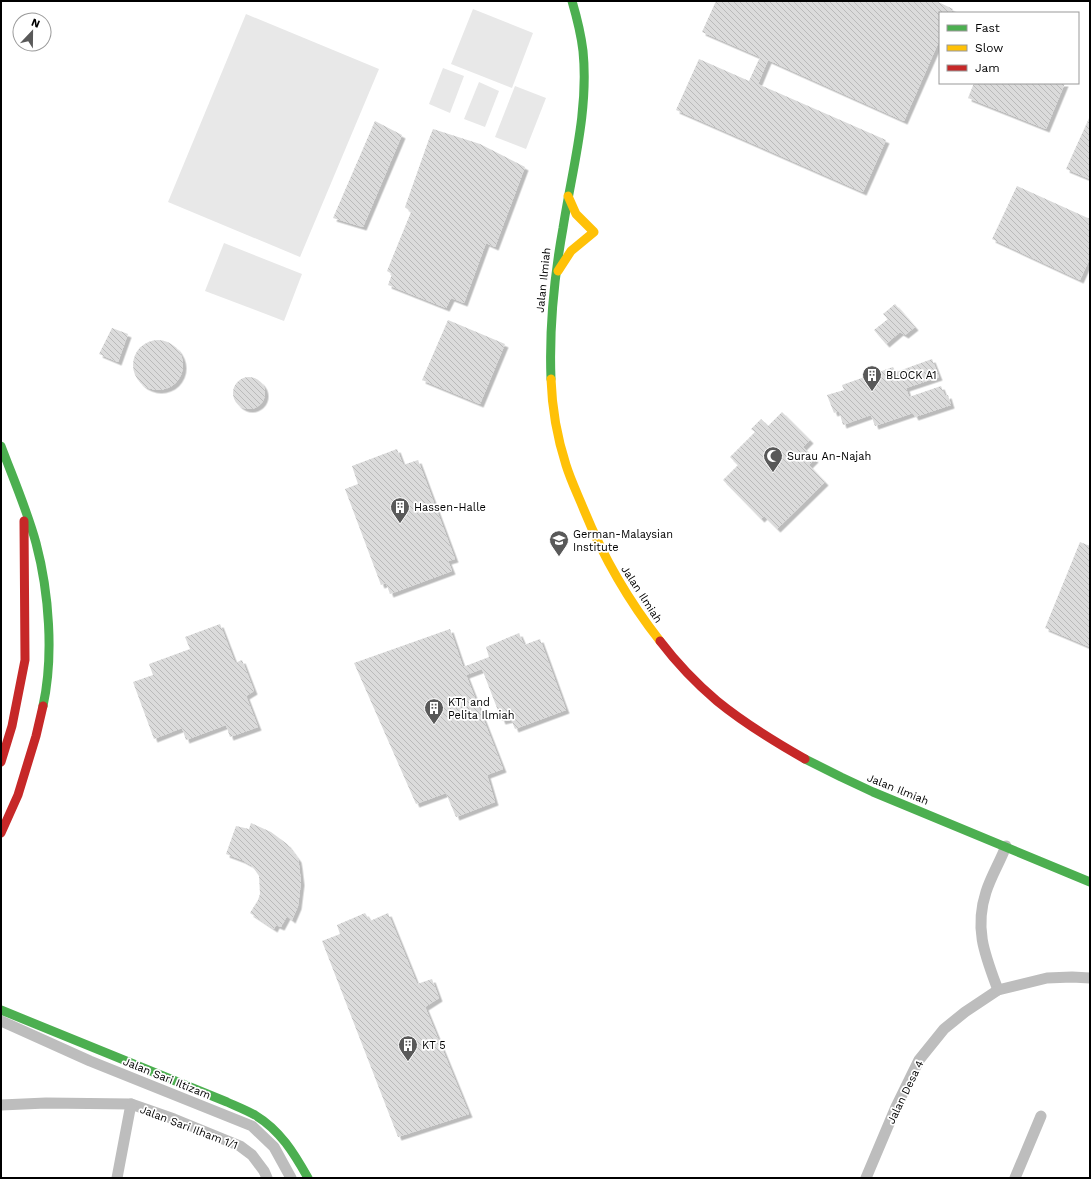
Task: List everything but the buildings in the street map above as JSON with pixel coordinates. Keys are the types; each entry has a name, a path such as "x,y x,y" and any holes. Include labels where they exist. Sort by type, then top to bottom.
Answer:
{"street":[{"name":"Jalan Ilmiah","path":"572,1 577,13 584,44 584,93 579,138 561,235 551,317 550,363 556,424 566,464 605,559 622,589 648,628 676,661 715,699 746,722 807,760 864,788 1090,882"},
{"path":"556,275 571,251 594,232 576,214 568,196"},
{"path":"1,446 24,506 36,544 46,595 49,648 46,692 36,736 18,795 1,833"},
{"path":"1,762 12,726 25,660 24,506"},
{"path":"998,990 988,962 980,929 986,892 1006,846"},
{"name":"Jalan Desa 4","path":"866,1178 896,1106 919,1060 944,1029 965,1012 998,990 1046,978 1072,976 1090,978"},
{"name":"Jalan Sari Iltizam","path":"1,1010 258,1116 274,1128 287,1144 308,1178"},
{"name":"Jalan Sari Iltizam","path":"1,1021 90,1061 252,1126 274,1147 291,1178"},
{"name":"Jalan Sari Ilham 1/1","path":"1,1104 131,1104 174,1119 240,1146 252,1155 264,1171 267,1178"},
{"path":"116,1178 131,1104"},
{"path":"1015,1178 1041,1116"}],"shaded area":[{"path":"473,9 533,33 512,88 451,64"},
{"path":"246,14 379,69 300,257 168,202"},
{"path":"443,68 464,76 450,113 429,104"},
{"path":"479,82 499,91 485,127 464,119"},
{"path":"515,86 546,98 526,149 495,137"},
{"path":"224,243 302,274 284,321 205,291"}],"traffic: fast":[{"path":"551,379 551,341 555,284 579,140 584,96 583,51 579,26 572,1"},
{"path":"1,446 24,506 36,543 44,582 47,603 49,645 43,706"},
{"path":"805,759 873,792 1090,882"},
{"path":"1,1010 227,1102 255,1115 272,1128 286,1143 308,1178"}],"traffic: slow":[{"path":"558,271 571,251 594,232 576,214 568,196"},
{"path":"551,379 552,401 558,433 572,482 608,562 637,610 660,641"}],"traffic: jam":[{"path":"1,762 12,726 25,660 24,521"},
{"path":"660,641 687,672 717,701 760,732 805,759"},
{"path":"1,833 18,795 36,736 43,706"}],"place":[{"name":"BLOCK A1","path":"872,392"},
{"name":"Surau An-Najah","path":"773,473"},
{"name":"Hassen-Halle","path":"400,524"},
{"name":"German-Malaysian Institute","path":"559,557"},
{"name":"KT1 and Pelita Ilmiah","path":"434,725"},
{"name":"KT 5","path":"408,1062"}]}
